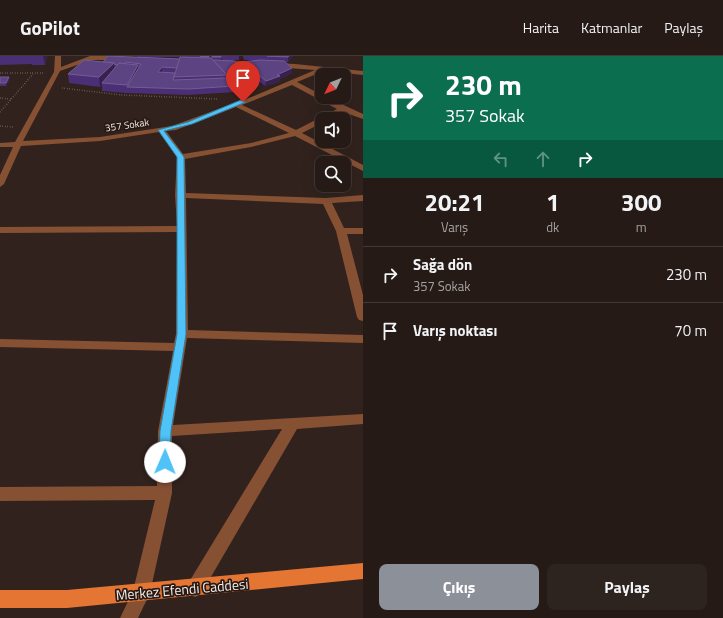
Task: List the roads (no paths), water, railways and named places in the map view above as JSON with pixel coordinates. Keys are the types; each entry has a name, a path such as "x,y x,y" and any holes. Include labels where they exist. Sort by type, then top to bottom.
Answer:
{"main road":[{"name":"Merkez Efendi Caddesi","path":"0,599 67,599 363,571"}],"street":[{"path":"0,184 18,144 58,71 58,56"},
{"path":"58,71 90,58 130,58"},
{"path":"212,61 296,64 318,68"},
{"path":"351,72 363,73"},
{"name":"357 Sokak","path":"0,145 100,139 161,130 190,123 315,73"},
{"path":"292,82 343,109 363,117"},
{"path":"235,104 296,133 363,168"},
{"path":"337,112 343,109"},
{"path":"180,157 251,145 296,133 315,123"},
{"path":"129,618 141,593 164,493 165,431 178,347 182,334 180,157 161,130"},
{"path":"180,194 326,201 363,198"},
{"path":"326,201 341,230 363,317"},
{"path":"0,230 180,229"},
{"path":"341,230 363,231"},
{"path":"182,334 363,339"},
{"path":"0,343 178,347"},
{"path":"165,431 363,419"},
{"path":"194,588 293,423"},
{"path":"0,494 164,493"}]}
